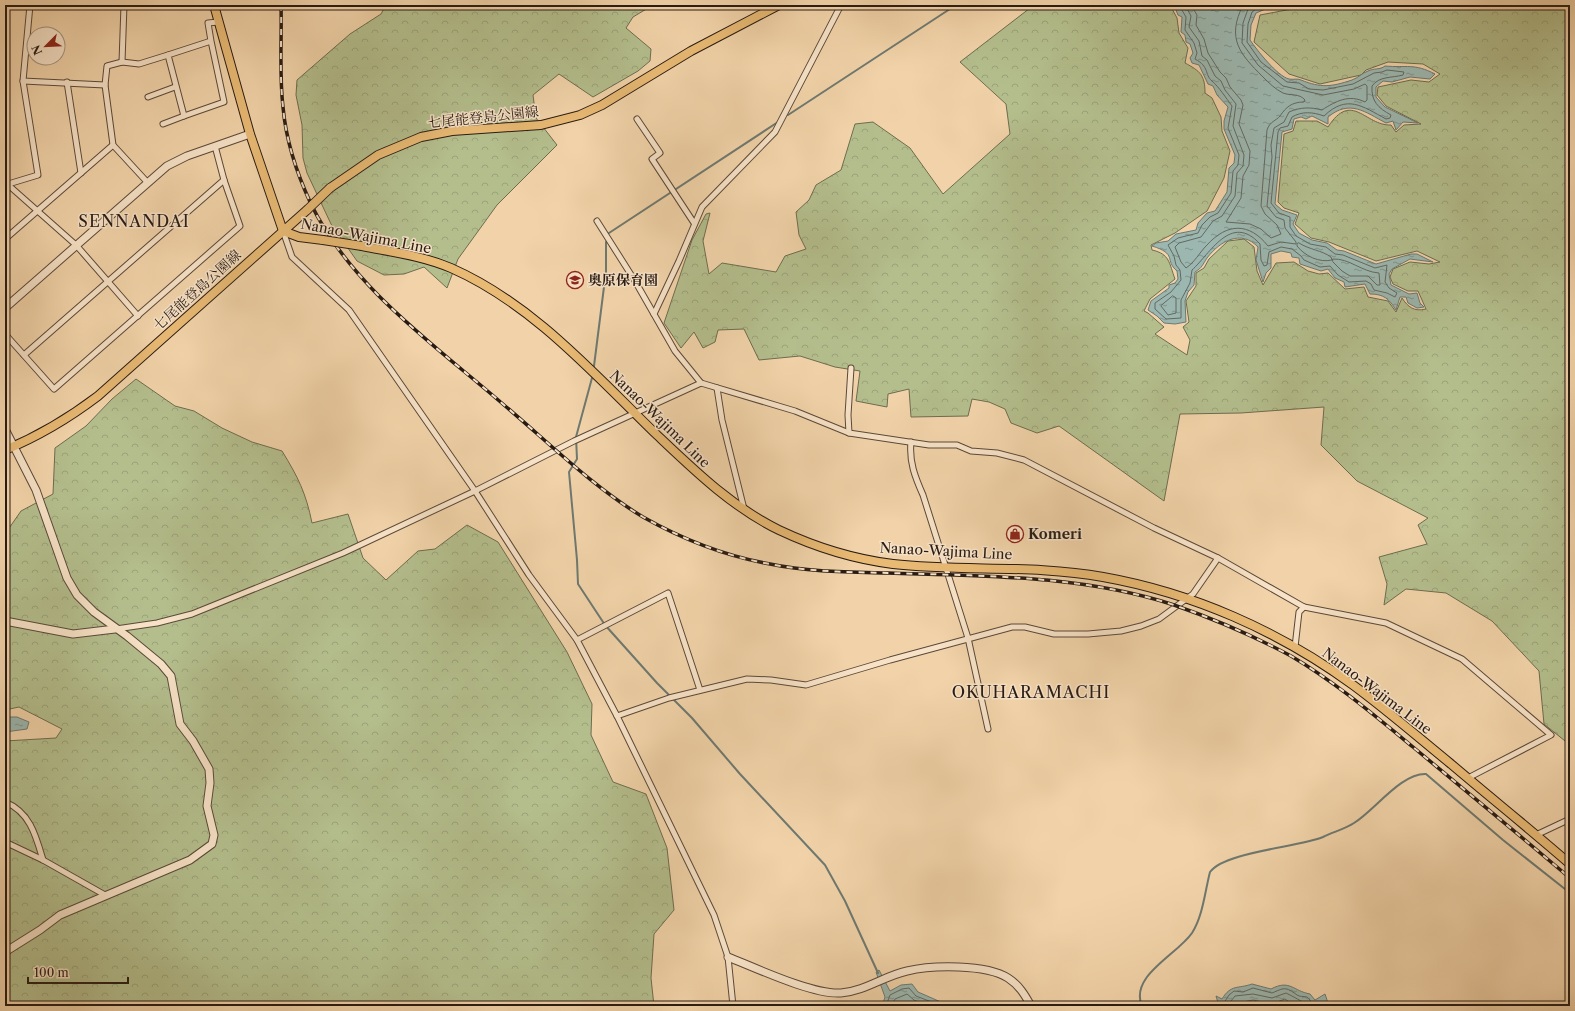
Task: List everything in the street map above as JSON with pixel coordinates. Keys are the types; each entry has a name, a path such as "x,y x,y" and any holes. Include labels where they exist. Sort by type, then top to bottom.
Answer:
{"main road":[{"name":"Nanao-Wajima Line","path":"214,5 250,134 284,231 299,237 362,246 422,258 449,268 503,297 542,325 698,474 744,510 778,529 827,550 894,564 1060,571 1128,582 1185,599 1231,615 1295,647 1362,692 1468,778 1570,864"},
{"name":"七尾能登島公園線","path":"5,450 71,416 98,396 284,231 330,188 368,160 387,150 421,137 452,131 541,125 580,115 602,105 691,52 779,5"}],"street":[{"path":"6,184 38,175 23,81 30,5"},
{"path":"122,62 124,5"},
{"path":"654,314 702,207 775,132 841,5"},
{"path":"163,124 224,102 208,23 218,22"},
{"path":"148,183 113,145 105,85 107,66 122,62 139,64 211,41"},
{"path":"168,55 175,87 184,116"},
{"path":"23,81 105,85"},
{"path":"67,82 81,173"},
{"path":"148,97 175,87"},
{"path":"637,119 660,153 652,159 694,223"},
{"path":"5,308 167,166 187,156 250,134"},
{"path":"5,239 113,145"},
{"path":"5,334 54,389 240,226 224,180 215,146"},
{"path":"24,355 224,180"},
{"path":"6,184 76,246 138,316"},
{"path":"597,221 675,351 701,383 795,411 850,433 929,445 957,445 971,451 997,453 1024,460 1154,528 1218,558 1304,606 1386,623 1462,659 1551,735 1468,778"},
{"path":"284,231 292,257 349,310 475,491 529,574 577,640 617,716 714,915 728,958 732,1006"},
{"path":"850,433 848,415 851,368"},
{"path":"5,621 73,634 157,623 192,614 343,553 475,491 634,413 701,383"},
{"path":"717,388 722,420 744,510"},
{"path":"5,429 36,490 67,578 77,595 94,612 115,629 127,636 161,664 171,676 180,724 193,740 209,769 210,783 207,806 214,835 212,844 190,860 105,894 60,915 40,930 5,952"},
{"path":"911,442 910,452 914,474 924,495 968,638 988,729"},
{"path":"617,716 669,698 747,679 771,680 806,686 968,638 1012,627 1025,627 1054,634 1088,634 1120,631 1141,626 1159,619 1193,594 1218,558"},
{"path":"577,640 668,594 700,690"},
{"path":"1295,647 1299,612 1304,606"},
{"path":"5,802 28,818 36,835 42,860"},
{"path":"1536,835 1570,819"},
{"path":"5,842 105,894"},
{"path":"728,958 813,989 840,993 860,990 906,971 930,967 956,967 992,971 1008,978 1022,990 1031,1006"}],"green space":[{"path":"386,5 653,5 633,17 626,28 651,49 650,61 638,71 593,97 559,74 533,95 536,118 557,145 497,205 458,259 447,288 424,267 404,274 384,275 357,261 331,224 307,173 303,158 302,125 296,95 297,80 350,34 381,14"},
{"path":"1034,5 1170,5 1177,18 1179,33 1188,48 1185,63 1201,74 1204,82 1205,93 1212,98 1221,117 1222,131 1230,151 1224,178 1207,211 1175,233 1151,245 1152,250 1166,257 1175,279 1150,299 1144,311 1164,327 1155,334 1187,355 1190,340 1183,327 1189,322 1186,301 1196,286 1196,273 1204,268 1209,259 1228,241 1244,239 1254,247 1257,271 1263,285 1276,263 1294,262 1308,271 1319,274 1328,273 1345,289 1364,287 1368,297 1388,301 1396,312 1402,298 1412,308 1418,310 1426,309 1418,291 1408,291 1393,284 1390,277 1393,269 1410,262 1429,264 1440,262 1417,251 1376,261 1329,242 1311,238 1295,224 1299,213 1284,208 1278,202 1284,134 1293,131 1296,121 1317,121 1328,127 1337,116 1344,111 1352,110 1359,112 1374,121 1391,125 1396,132 1404,125 1421,124 1386,106 1377,95 1378,87 1411,80 1429,82 1440,74 1423,64 1388,62 1366,70 1361,75 1320,84 1289,74 1254,42 1260,15 1313,5 1570,5 1570,745 1544,724 1539,671 1492,621 1446,593 1406,589 1384,605 1387,584 1379,557 1427,544 1418,525 1428,518 1357,481 1321,445 1324,407 1241,413 1180,414 1164,501 1059,426 1037,433 1011,423 1005,409 989,402 972,399 968,416 911,417 909,389 888,394 887,407 856,401 860,371 835,367 800,356 759,360 744,329 718,330 715,342 703,348 694,332 681,348 664,323 692,240 706,214 710,213 703,241 709,274 722,263 776,272 785,256 806,249 799,235 796,212 809,200 816,185 841,170 855,124 873,122 910,148 943,194 1010,134 1006,104 960,62"},
{"path":"136,379 175,406 194,411 222,428 252,442 282,451 301,486 312,523 348,514 363,558 386,580 418,551 435,549 467,525 498,542 567,652 592,704 591,735 613,782 646,794 667,848 674,910 654,934 651,978 654,1006 5,1006 5,741 56,738 62,729 19,707 5,710 5,534 21,511 53,494 55,448 86,426 112,399"}],"water":[{"path":"1174,5 1275,5 1256,13 1251,25 1250,40 1273,68 1289,79 1300,79 1308,83 1326,86 1352,80 1366,72 1385,66 1416,67 1435,74 1430,79 1410,77 1392,82 1383,81 1376,87 1376,97 1385,107 1418,123 1403,122 1396,130 1393,121 1386,123 1357,109 1350,108 1343,109 1328,117 1328,124 1312,116 1306,119 1301,117 1294,119 1292,129 1282,132 1275,204 1282,210 1297,215 1293,224 1299,233 1312,240 1327,243 1337,250 1344,251 1376,264 1411,254 1417,254 1433,262 1410,259 1392,269 1389,274 1391,285 1409,294 1417,293 1420,303 1424,307 1417,308 1408,303 1406,297 1400,297 1396,310 1383,296 1370,294 1365,284 1345,287 1344,282 1335,278 1328,269 1321,271 1300,264 1299,258 1292,257 1291,253 1281,251 1271,254 1271,268 1266,273 1263,282 1256,260 1258,247 1245,239 1238,238 1224,242 1212,252 1201,267 1195,272 1194,285 1188,292 1185,301 1186,322 1175,324 1164,323 1148,310 1151,301 1169,288 1169,285 1175,283 1178,279 1177,271 1171,264 1168,255 1160,249 1152,246 1156,243 1168,241 1176,234 1196,230 1198,223 1207,213 1215,211 1227,192 1229,168 1234,163 1235,155 1224,129 1224,121 1228,107 1217,95 1213,86 1208,84 1199,65 1192,63 1190,58 1193,53 1190,44 1186,42 1185,35 1181,32 1182,17 1178,15"},
{"path":"5,717 17,717 29,722 27,729 5,732"},
{"path":"879,970 890,991 901,985 912,984 918,992 950,1006 882,1006 885,997 876,972"},
{"path":"1252,984 1271,989 1277,986 1287,985 1304,993 1310,994 1315,1000 1325,994 1327,1006 1219,1006 1216,996 1222,999 1225,994 1232,989"}],"waterway":[{"path":"788,115 956,5"},
{"path":"609,233 778,122"},
{"path":"594,366 606,271 606,242"},
{"path":"592,378 576,437 577,459 569,472 578,584 605,625 657,683 692,718 740,774 825,865 845,901 878,973"},
{"path":"1142,1006 1140,995 1142,985 1156,966 1192,933 1199,919 1210,872 1218,865 1246,855 1312,841 1347,827 1362,817 1388,793 1407,779 1417,775 1426,774 1503,840 1570,893"}],"railway":[{"path":"281,5 281,82 284,120 293,157 301,181 311,204 328,234 348,262 397,314 571,464 624,505 658,525 704,546 753,561 784,567 829,571 960,575 1068,582 1139,595 1174,605 1204,616 1234,628 1291,656 1339,688 1413,747 1570,878"}],"place":[{"name":"奥原保育園","path":"575,280"},
{"name":"Komeri","path":"1015,534"}],"district":[{"name":"SENNANDAI","path":"134,221"},
{"name":"OKUHARAMACHI","path":"1031,692"}]}
